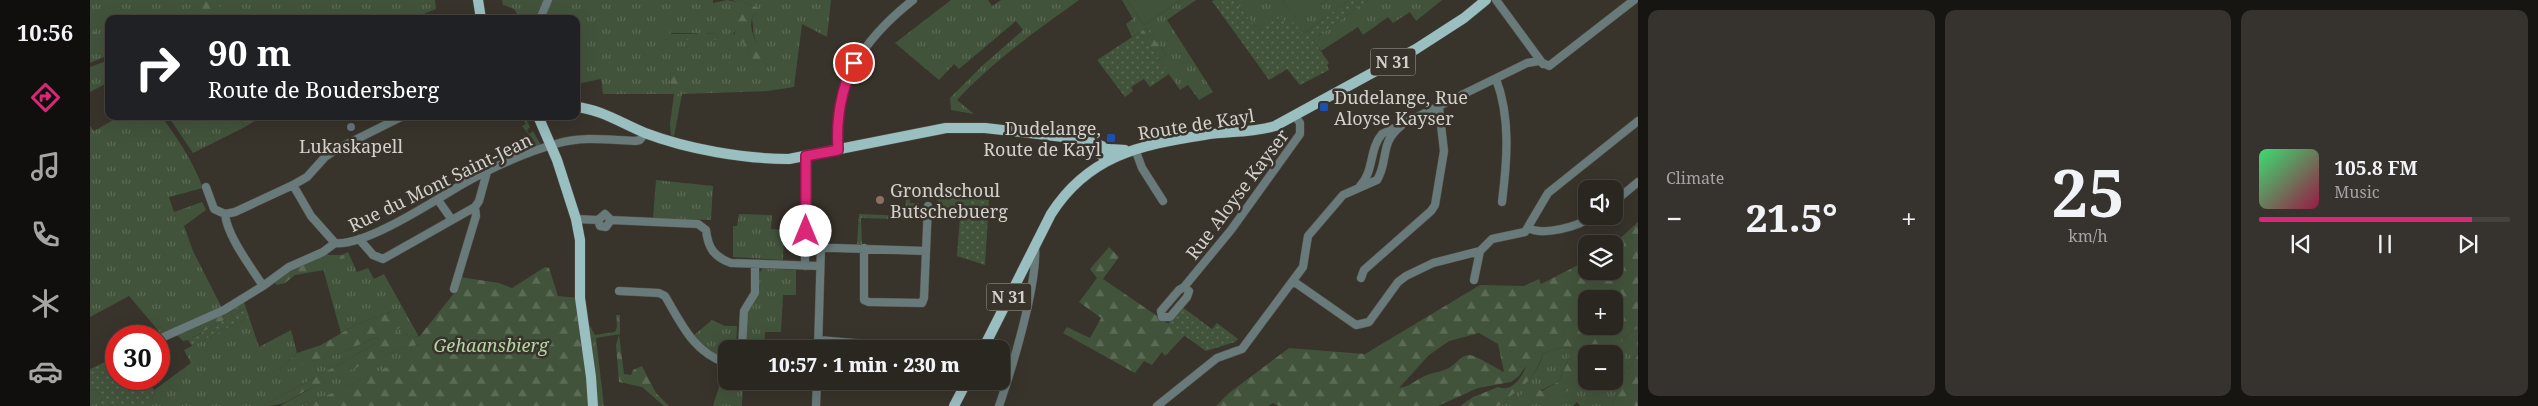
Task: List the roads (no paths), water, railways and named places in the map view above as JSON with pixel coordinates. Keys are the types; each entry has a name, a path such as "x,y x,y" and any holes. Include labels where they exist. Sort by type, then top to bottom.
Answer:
{"main road":[{"path":"478,0 480,15"},
{"name":"Route de Kayl","path":"988,340 1051,214 1065,195 1108,154 1204,135 1259,131 1295,116 1416,49 1464,18 1486,0"},
{"path":"580,108 592,110 645,133 679,144 769,159 806,156 928,131 968,127 1081,138 1091,144 1101,157 1108,154"},
{"path":"535,120 536,127 550,146"},
{"path":"540,120 557,160 576,219 580,240 580,298 593,406"},
{"path":"954,406 962,390"}],"street":[{"path":"542,15 548,0"},
{"path":"838,150 837,130 840,103 854,63 881,28 912,0"},
{"path":"1496,0 1543,64"},
{"path":"1358,188 1368,175 1375,146 1382,134 1439,108 1527,63 1534,61 1549,66 1634,0"},
{"path":"1496,79 1503,104 1506,137 1506,170 1502,202"},
{"path":"1361,278 1364,270 1431,211 1435,205 1443,171 1444,151 1439,108"},
{"name":"Rue Aloyse Kayser","path":"1184,288 1231,230 1300,134 1300,123 1295,116"},
{"path":"206,187 214,209 225,214 236,212 293,186 307,177 325,157 337,149 395,120"},
{"path":"1474,280 1480,251 1492,238 1520,235 1528,228 1548,193 1638,121"},
{"path":"1157,406 1216,358 1242,349 1303,267 1308,236 1344,194 1376,180 1391,134 1401,126"},
{"name":"Rue du Mont Saint-Jean","path":"170,334 216,314 264,286 289,267 323,252 335,243 344,244 359,239 438,200 487,172 550,146 580,139 635,141 640,140 645,133"},
{"path":"1375,146 1379,143 1386,146"},
{"path":"1135,149 1142,168 1163,201"},
{"path":"805,266 806,156"},
{"path":"359,239 373,255 384,259 475,207 479,201 487,172"},
{"path":"1368,175 1376,180"},
{"path":"1623,194 1638,182"},
{"path":"293,186 312,216 335,243"},
{"path":"438,200 452,220"},
{"path":"864,248 864,300 869,302 917,304 924,298 928,206"},
{"path":"454,290 476,216 475,207"},
{"path":"225,214 228,225 247,262 264,286"},
{"path":"576,219 598,220 605,214 611,220 698,224 704,226 707,242 712,252 720,259 731,263 820,266"},
{"path":"1528,228 1538,232 1578,225"},
{"path":"999,406 1021,331 1036,260 1035,246"},
{"path":"806,247 926,251"},
{"path":"818,340 821,247"},
{"path":"1293,281 1356,325 1364,325 1369,322 1398,282 1406,276 1433,263 1480,251"},
{"path":"742,340 744,311 754,293 755,264"},
{"path":"620,291 658,293 665,296 690,338 710,356 718,360"},
{"path":"816,406 817,390"}],"place":[{"name":"Dudelange, Rue Aloyse Kayser","path":"1324,107"},
{"name":"Lukaskapell","path":"351,127"},
{"name":"Dudelange, Route de Kayl","path":"1111,138"},
{"name":"Grondschoul Butschebuerg","path":"880,200"}],"park label":[{"name":"Gehaansbierg","path":"491,345"}]}
